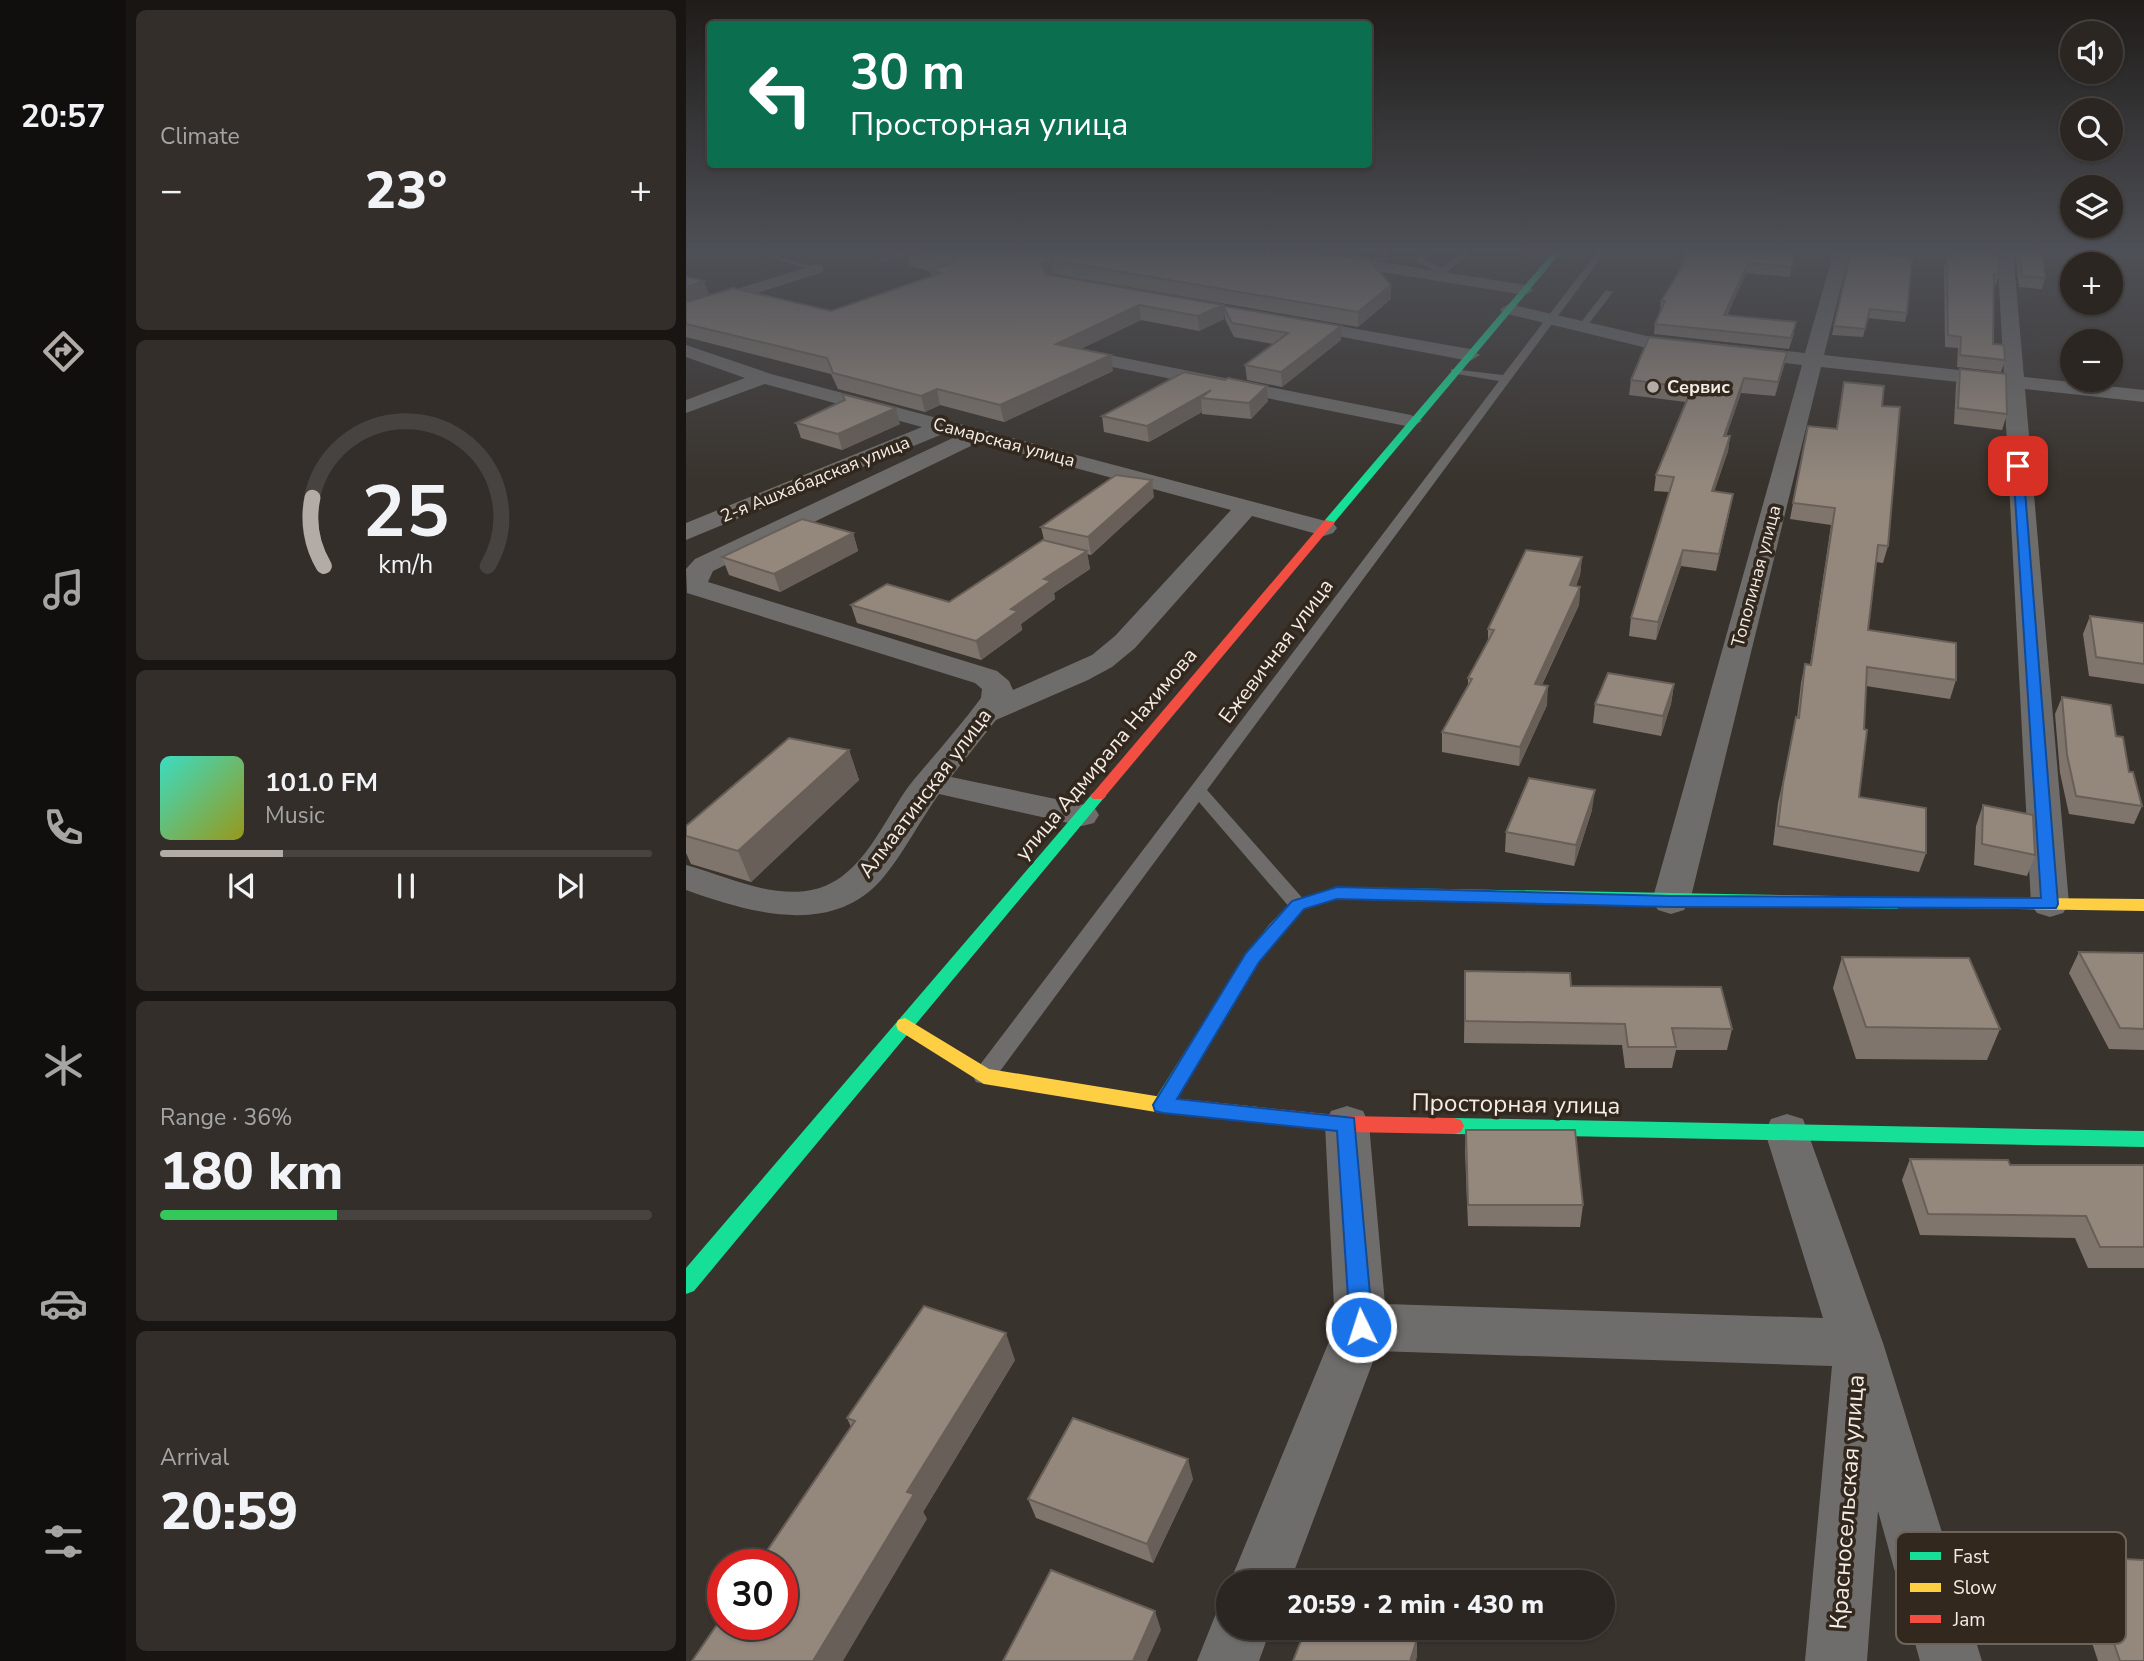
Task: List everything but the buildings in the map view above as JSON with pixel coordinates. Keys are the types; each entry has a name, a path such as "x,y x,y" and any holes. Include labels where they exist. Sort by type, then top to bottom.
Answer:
{"main road":[{"name":"улица Адмирала Нахимова","path":"686,1284 1324,528 1411,421 1492,329"},
{"path":"1163,1105 1253,957 1298,905 1337,893 1671,901 2144,905"},
{"name":"Просторная улица","path":"905,1025 984,1076 1163,1105 1347,1124 2144,1139"}],"street":[{"path":"1324,329 1470,355"},
{"path":"1583,329 1647,342 2144,396"},
{"name":"Тополиная улица","path":"1671,901 1821,329"},
{"path":"2009,329 2050,904"},
{"name":"Самарская улица","path":"686,351 764,378 1324,528"},
{"path":"1094,358 1411,421"},
{"path":"686,407 764,378"},
{"name":"2-я Ашхабадская улица","path":"686,532 944,426"},
{"name":"Алмаатинская улица","path":"686,877 751,899 801,904 826,899 863,877 929,782 996,698 998,687 986,677 697,587 694,577 704,565 977,435"},
{"path":"986,713 1102,661 1125,642 1247,507"},
{"path":"929,782 1082,815"},
{"path":"1265,1570 1361,1327 1347,1124"},
{"path":"1787,1132 1857,1343 1913,1532"},
{"path":"1361,1327 1857,1343"},
{"name":"Красносельская улица","path":"1836,1661 1851,1489 1857,1343"},
{"path":"1228,1661 1236,1640"},
{"path":"1946,1644 1951,1661"}],"lane":[{"name":"Ежевичная улица","path":"984,1076 1545,329"},
{"path":"1455,372 1507,379"},
{"path":"1198,790 1298,905"}],"traffic: fast":[{"path":"1329,522 1492,329"},
{"path":"686,1284 1098,796"},
{"path":"1162,1105 1253,957 1275,929 1298,905 1337,893 1897,903"},
{"path":"1454,1126 2144,1139"}],"traffic: slow":[{"path":"1897,903 2144,905"},
{"path":"905,1025 984,1076 1162,1105 1258,1115"}],"traffic: jam":[{"path":"1098,796 1329,522"},
{"path":"1258,1115 1347,1124 1454,1126"}],"place":[{"name":"Сервис","path":"1653,387"}],"route":[{"path":"1361,1327 1347,1124 1163,1105 1253,957 1298,905 1337,893 1671,901 2050,904 2018,466"}]}
